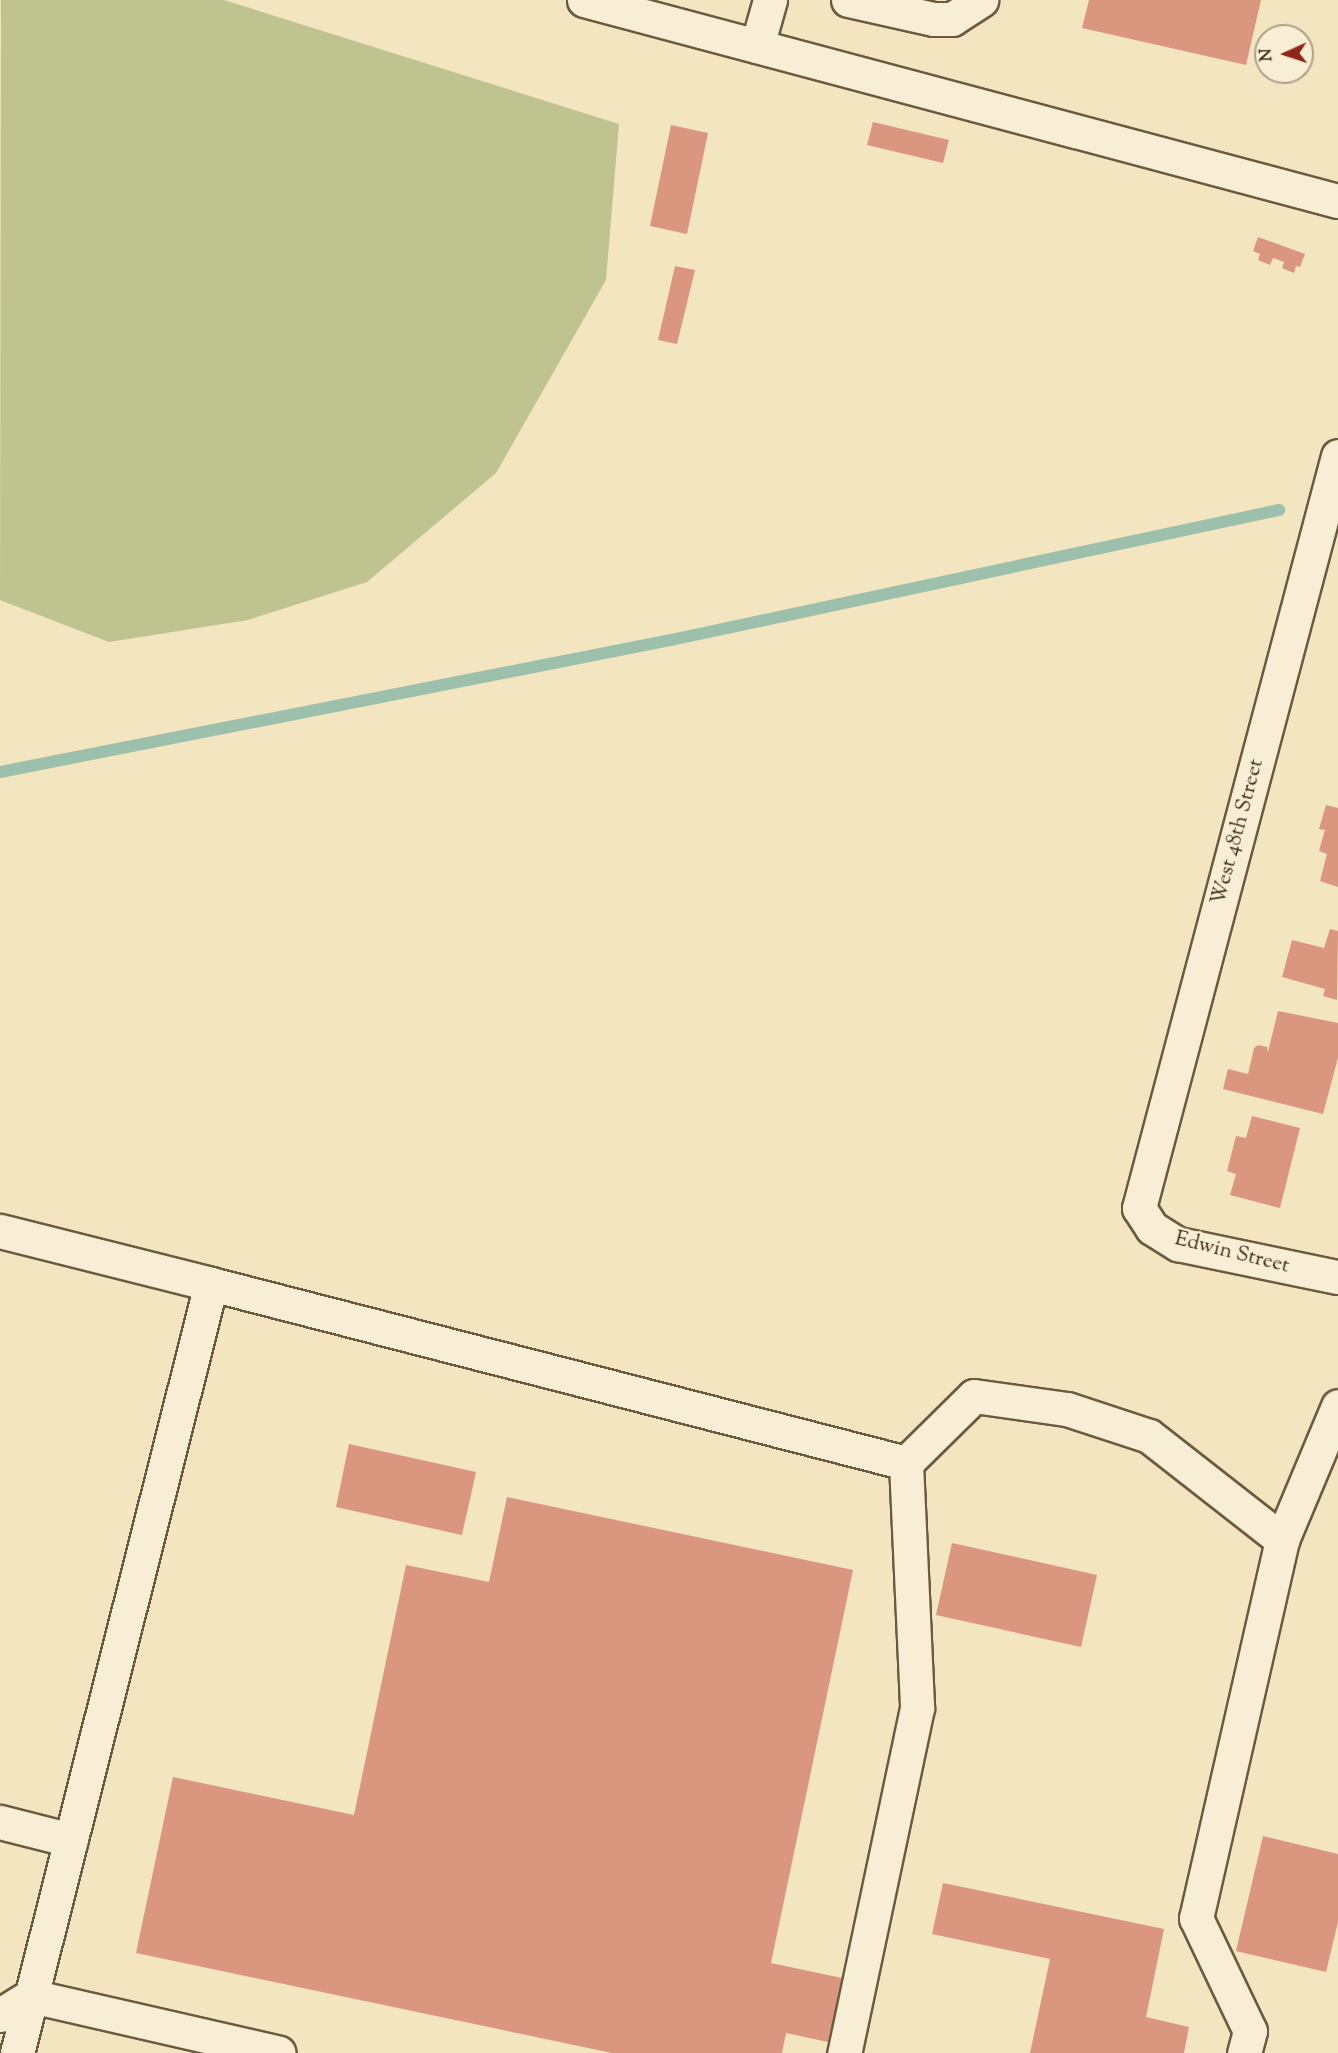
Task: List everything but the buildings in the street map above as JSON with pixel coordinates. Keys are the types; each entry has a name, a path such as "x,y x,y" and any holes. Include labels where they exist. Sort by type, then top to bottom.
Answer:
{"street":[{"path":"584,0 1338,201"},
{"path":"757,46 770,0"},
{"path":"848,0 934,20 952,19 981,0"},
{"name":"West 48th Street","path":"1138,1208 1338,456"},
{"name":"Edwin Street","path":"1138,1208 1152,1228 1178,1244 1338,1277"},
{"path":"0,1231 906,1463"},
{"path":"16,2053 211,1284"},
{"path":"844,2053 916,1708 906,1463 974,1396 1067,1409 1149,1436 1282,1540"},
{"path":"1244,2053 1250,2031 1196,1918 1282,1540 1338,1406"},
{"path":"0,1822 71,1840"},
{"path":"0,2015 31,1996 279,2053"}],"green space":[{"path":"1,0 224,0 619,124 606,280 496,473 367,582 248,620 109,642 0,600"}],"waterway":[{"path":"0,772 671,640 1279,510"}]}
